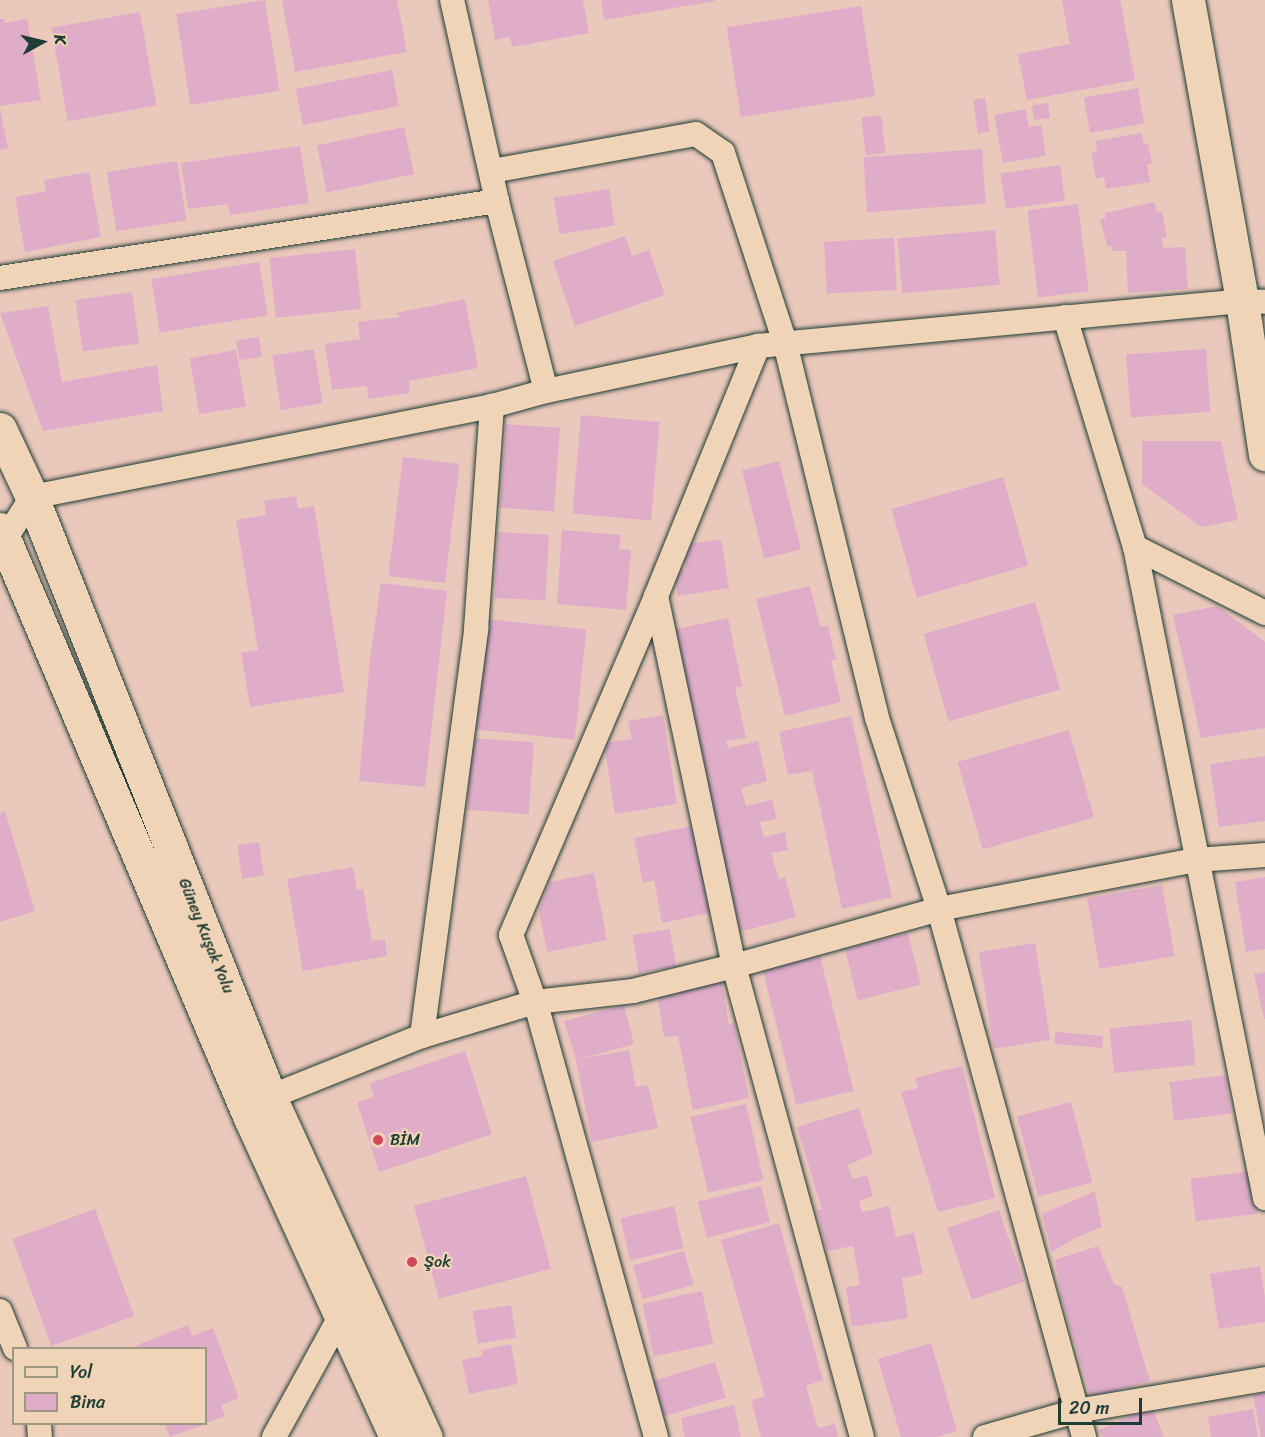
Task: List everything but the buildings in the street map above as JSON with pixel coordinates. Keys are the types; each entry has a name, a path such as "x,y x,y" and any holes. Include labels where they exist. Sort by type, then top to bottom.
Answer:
{"main road":[{"path":"1188,0 1253,302 1265,454"},
{"name":"Güney Kuşak Yolu","path":"0,429 32,497 270,1097 351,1306 396,1437"},
{"name":"Güney Kuşak Yolu","path":"2,539 250,1118 351,1306 426,1437"}],"street":[{"path":"452,0 497,201 546,390"},
{"path":"492,171 696,134 723,153 785,343 877,718 939,909 1084,1437"},
{"path":"0,278 497,201"},
{"path":"2,539 32,497 492,405 546,390 758,346 1253,302"},
{"path":"1065,317 1135,547 1265,1198"},
{"path":"656,1437 535,1002 511,935 656,596 758,346"},
{"path":"422,1036 476,629 492,405"},
{"path":"1135,547 1265,613"},
{"path":"656,596 734,966 862,1437"},
{"path":"270,1097 422,1036 535,1002 633,991 734,966 939,909 1196,860 1265,855"},
{"path":"274,1437 351,1306"},
{"path":"0,1311 15,1347"},
{"path":"985,1437 1076,1411 1265,1379"}],"place":[{"name":"BİM","path":"378,1140"},
{"name":"Şok","path":"412,1262"}]}
